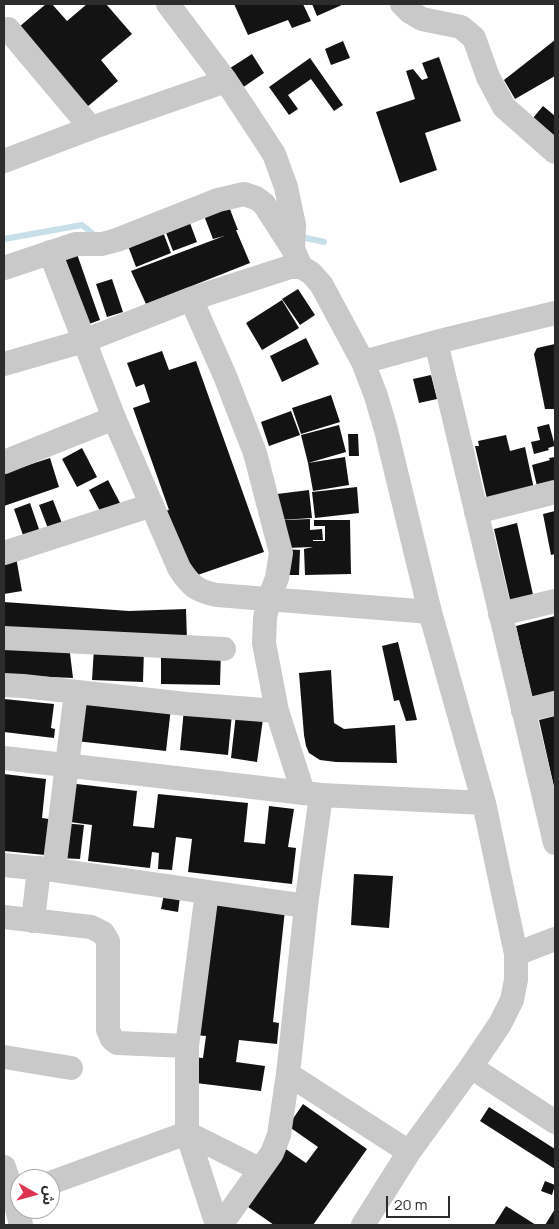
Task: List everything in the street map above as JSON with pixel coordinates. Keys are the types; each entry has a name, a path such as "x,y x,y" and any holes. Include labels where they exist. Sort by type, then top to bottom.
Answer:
{"street":[{"path":"4,364 84,341 191,299 290,267 297,258 294,225 286,187 274,154 226,81 168,4"},
{"path":"402,4 410,12 422,19 461,27 474,38 488,77 504,107 555,152"},
{"path":"5,28 90,128"},
{"path":"4,161 90,128 226,81"},
{"path":"4,268 76,244 102,244 109,242 218,200 244,194 256,198 264,204 297,258 321,284 363,362 376,396 430,612 484,803 516,954 516,980 512,1000 500,1024 472,1067 409,1152 362,1225"},
{"path":"50,252 114,418 178,568 190,585 203,593 217,595 430,612"},
{"path":"191,299 255,453 281,553 277,578 269,599 265,618 264,643 277,711 312,794 306,906 288,1074 276,1143 272,1152 219,1225"},
{"path":"363,362 555,312"},
{"path":"436,342 523,711 552,816 555,844"},
{"path":"4,462 114,418"},
{"path":"476,512 555,492"},
{"path":"4,553 152,506"},
{"path":"500,614 555,601"},
{"path":"4,638 224,649"},
{"path":"4,685 186,704 277,711"},
{"path":"33,921 47,869 67,765 76,692"},
{"path":"523,711 555,703"},
{"path":"4,758 312,794 484,803"},
{"path":"4,864 306,906"},
{"path":"207,892 186,1046 186,1133 219,1225"},
{"path":"4,917 92,927 103,933 108,941 108,1030 114,1041 117,1043 186,1046"},
{"path":"516,954 555,939"},
{"path":"4,1057 71,1068"},
{"path":"472,1067 555,1122"},
{"path":"288,1074 409,1152"},
{"path":"60,1179 186,1133 260,1169"},
{"path":"4,1167 10,1180"}],"building":[{"path":"46,4 52,4 67,21 87,4 106,4 132,34 101,60 118,81 87,107 19,27"},
{"path":"234,4 303,4 311,21 292,28 288,20 248,35"},
{"path":"312,4 344,4 317,16"},
{"path":"555,40 555,76 515,99 504,80"},
{"path":"343,41 350,58 331,65 325,49"},
{"path":"252,54 264,73 239,90 227,70"},
{"path":"439,57 461,121 425,133 437,170 400,183 376,112 415,99 406,71 413,69 422,80 428,78 422,63"},
{"path":"310,58 343,105 334,111 311,79 288,95 298,109 289,115 269,87"},
{"path":"543,106 555,116 555,136 533,118"},
{"path":"226,199 238,230 236,230 250,263 146,304 131,271 224,236 213,239 201,208"},
{"path":"187,215 197,242 173,251 163,225"},
{"path":"160,224 171,253 136,267 125,238"},
{"path":"77,254 100,320 86,325 62,259"},
{"path":"112,279 123,312 107,317 96,284"},
{"path":"298,289 315,315 300,325 282,299"},
{"path":"282,300 299,328 262,350 246,323"},
{"path":"306,338 319,364 282,382 270,356"},
{"path":"555,344 555,409 545,409 534,354 537,348"},
{"path":"162,351 169,370 196,361 264,552 189,578 165,511 169,510 133,408 150,402 144,384 136,387 127,363"},
{"path":"431,375 437,399 419,403 413,379"},
{"path":"331,395 340,422 301,434 292,408"},
{"path":"291,411 300,435 269,446 261,422"},
{"path":"549,424 555,446 548,448 549,450 534,454 531,442 540,440 537,427"},
{"path":"339,425 346,452 308,463 301,435"},
{"path":"348,434 358,434 359,456 349,456"},
{"path":"506,435 510,451 525,447 534,489 487,499 475,446 479,446 478,441"},
{"path":"82,448 97,477 77,487 62,459"},
{"path":"345,457 349,485 313,491 308,463"},
{"path":"555,457 555,482 537,486 532,465"},
{"path":"50,458 59,487 4,506 4,473"},
{"path":"108,480 120,503 101,513 89,490"},
{"path":"357,487 359,513 315,518 312,492"},
{"path":"309,490 312,518 280,520 277,494"},
{"path":"53,500 63,526 49,531 39,505"},
{"path":"30,503 40,532 24,538 14,509"},
{"path":"555,511 555,554 551,555 543,514"},
{"path":"310,519 310,530 322,529 323,540 313,541 325,541 325,526 314,526 314,520 350,520 351,574 305,575 304,549 313,547 286,548 285,520"},
{"path":"517,523 534,599 511,604 494,529"},
{"path":"283,549 300,550 299,575 282,575"},
{"path":"16,557 22,591 4,594 4,559"},
{"path":"4,602 129,611 186,609 187,641 4,629"},
{"path":"555,616 555,691 532,697 516,626"},
{"path":"4,642 69,645 73,678 4,675"},
{"path":"398,642 417,720 406,721 399,700 394,701 382,646"},
{"path":"94,648 144,649 143,682 92,680"},
{"path":"161,649 221,650 220,685 161,684"},
{"path":"331,670 334,723 344,729 395,725 397,763 336,762 320,760 309,753 304,735 299,673"},
{"path":"4,699 54,704 51,728 55,729 54,738 4,732"},
{"path":"76,703 171,708 166,751 76,741"},
{"path":"184,709 232,714 228,755 180,750"},
{"path":"236,714 263,719 257,762 231,758"},
{"path":"555,716 555,787 554,787 539,720"},
{"path":"4,774 46,779 42,818 49,819 45,855 4,851"},
{"path":"68,783 137,791 133,826 154,828 158,794 248,803 244,842 265,844 269,806 294,809 288,847 296,848 292,884 188,872 192,839 176,837 172,870 158,869 159,853 152,852 150,868 88,861 92,825 63,821"},
{"path":"63,823 84,825 80,859 59,858"},
{"path":"354,874 393,876 389,928 351,925"},
{"path":"164,894 180,897 178,912 161,909"},
{"path":"209,901 285,910 273,1022 279,1023 277,1044 239,1040 236,1062 265,1066 261,1091 188,1082 192,1057 203,1058 206,1036 194,1035"},
{"path":"303,1104 367,1149 313,1225 274,1225 241,1202 280,1145 306,1163 318,1147 288,1126"},
{"path":"489,1107 555,1149 555,1169 480,1121"},
{"path":"545,1181 555,1185 552,1195 541,1191"},
{"path":"506,1206 536,1225 494,1225"},
{"path":"555,1209 555,1225 545,1225"}],"waterway":[{"path":"4,239 82,225 97,237"},
{"path":"297,236 324,242"}]}
